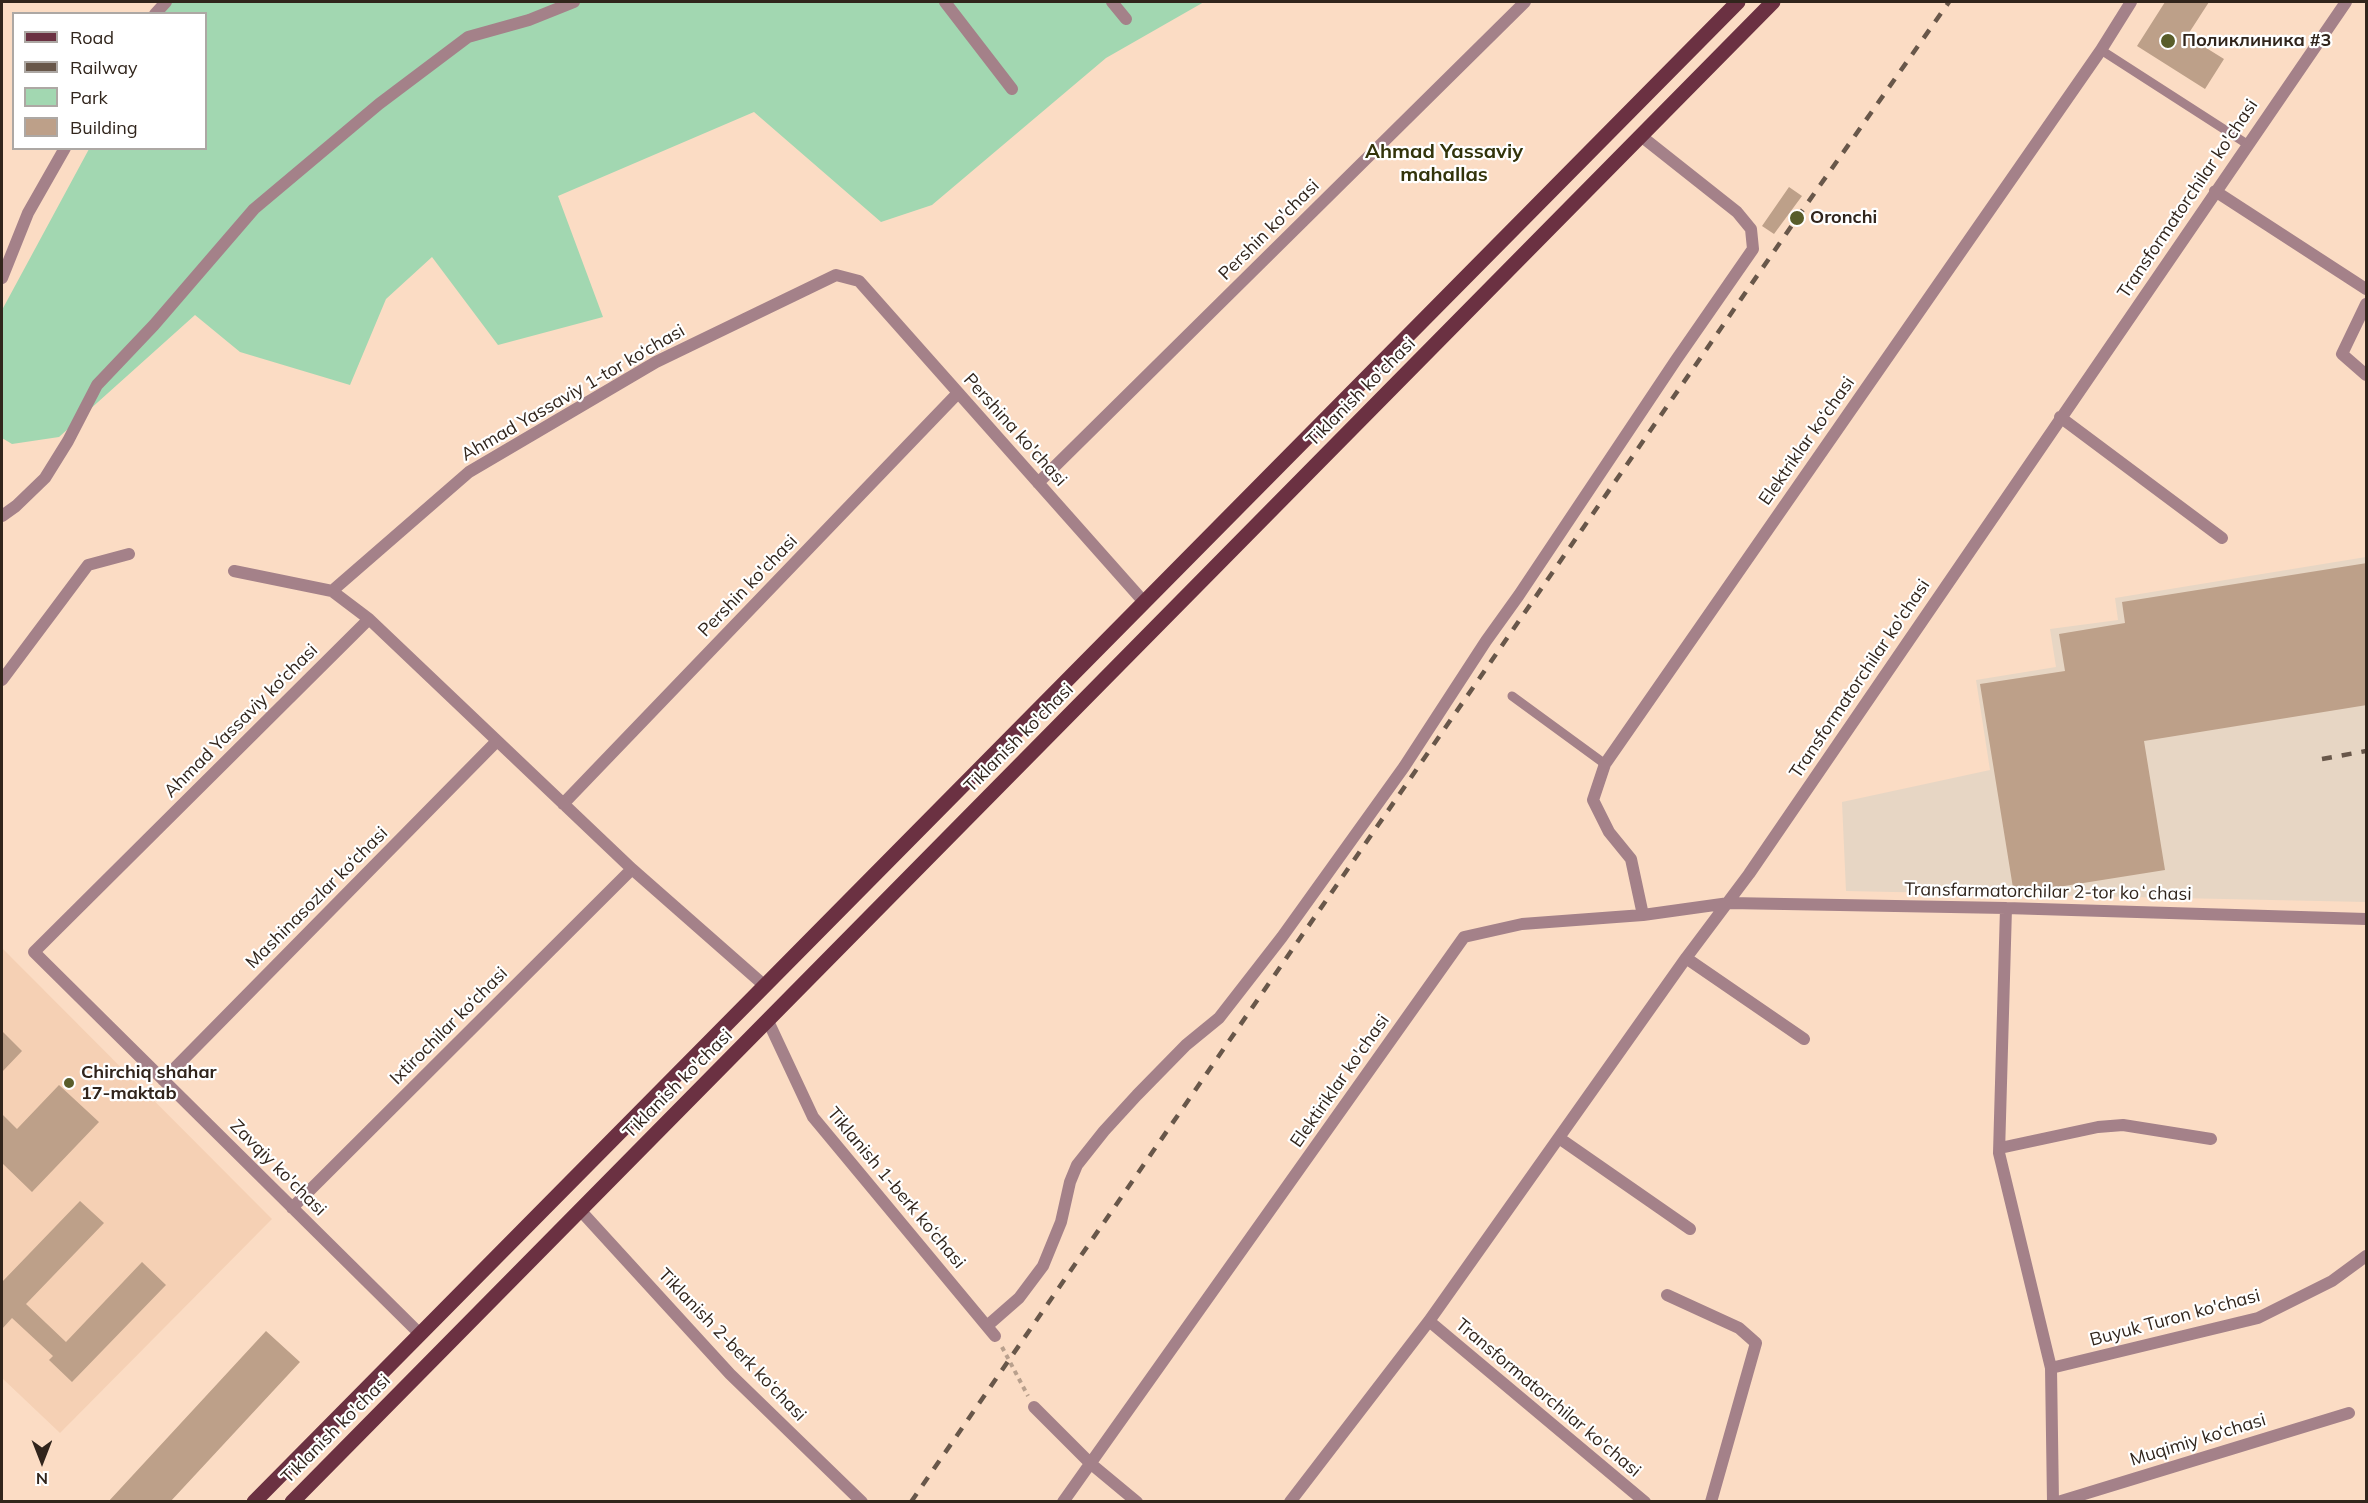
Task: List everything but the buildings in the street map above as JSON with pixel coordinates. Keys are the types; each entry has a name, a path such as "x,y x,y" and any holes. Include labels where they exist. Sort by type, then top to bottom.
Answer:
{"main road":[{"path":"254,1502 1738,2"},
{"name":"Tiklanish ko'chasi","path":"292,1502 1773,2"},
{"path":"765,986 768,1021"}],"street":[{"path":"2,516 16,507 45,478 68,441 97,385 154,325 254,209 379,104 468,37 529,20 574,2"},
{"path":"945,2 1012,89"},
{"path":"1112,2 1126,20"},
{"name":"Pershin ko'chasi","path":"1038,483 1525,2"},
{"name":"Elektriklar ko‘chasi","path":"1643,915 1631,859 1609,832 1593,800 1605,764 2101,50 2131,2"},
{"name":"Transformatorchilar ko'chasi","path":"1290,1502 1429,1321 1686,958 1729,903 2346,2"},
{"path":"991,1331 1043,1266 1061,1222 1070,1182 1077,1165 1137,1095 1186,1045 1219,1018 1282,937 1404,767 1486,641 1519,596 1753,249 1751,229 1737,212 1641,136"},
{"path":"2,278 27,213 63,150"},
{"path":"2215,191 2367,290"},
{"name":"Ahmad Yassaviy 1-tor ko‘chasi","path":"332,591 478,466 656,363 836,275 859,281"},
{"name":"Pershina ko'chasi","path":"859,281 1144,602"},
{"path":"2367,304 2342,354 2367,375"},
{"name":"Pershin ko'chasi","path":"563,804 958,393"},
{"path":"2060,417 2222,538"},
{"path":"2,680 88,566 129,554"},
{"path":"234,571 332,591 369,619 632,869 765,986"},
{"name":"Ahmad Yassaviy ko‘chasi","path":"34,952 369,619"},
{"name":"Mashinasozlar ko‘chasi","path":"163,1080 497,741"},
{"name":"Ixtirochilar ko‘chasi","path":"292,1208 632,869"},
{"name":"Transfarmatorchilar 2-tor koʻchasi","path":"1729,903 2006,908 2367,919"},
{"name":"Elektiriklar ko'chasi","path":"1063,1502 1464,937 1522,924 1643,915 1729,903"},
{"path":"2006,908 2000,1148 2051,1368 2053,1502"},
{"name":"Zavqiy ko'chasi","path":"34,952 420,1334"},
{"path":"1686,958 1804,1039"},
{"name":"Tiklanish 1-berk ko‘chasi","path":"768,1021 813,1118 991,1331"},
{"path":"2000,1148 2098,1127 2123,1125 2211,1139"},
{"path":"1559,1138 1690,1229"},
{"name":"Tiklanish 2-berk ko‘chasi","path":"580,1210 730,1374 862,1502"},
{"name":"Buyuk Turon ko'chasi","path":"2051,1368 2258,1318 2332,1281 2367,1256"},
{"path":"1667,1295 1739,1328 1756,1344 1711,1502"},
{"name":"Transformatorchilar ko'chasi","path":"1429,1321 1645,1502"},
{"path":"1034,1407 1090,1463 1137,1502"},
{"name":"Muqimiy ko‘chasi","path":"2058,1502 2349,1413"}],"lane":[{"path":"2101,50 2247,144"},
{"path":"1512,696 1605,764"}],"path":[{"path":"991,1331 1020,1380"}],"shaded area":[{"path":"2366,557 2366,902 1846,891 1842,802 1990,770 1976,680 2056,667 2050,629 2118,620 2115,598"},
{"name":"Chirchiq shahar 17-maktab","path":"2,948 272,1219 60,1433 2,1378"}],"green space":[{"path":"168,2 1204,2 1106,58 932,205 881,222 754,112 558,196 603,317 498,345 432,257 386,299 350,385 240,352 195,315 59,437 12,444 2,438 2,310 88,150 207,150 207,12 162,12"}],"railway":[{"path":"911,1502 1797,218 1949,2"},
{"path":"2322,759 2366,751"}],"place":[{"name":"Поликлиника #3","path":"2168,41"},
{"name":"Oronchi","path":"1797,218"},
{"name":"Chirchiq shahar 17-maktab","path":"69,1083"}],"district":[{"name":"Ahmad Yassaviy mahallas","path":"1444,164"}]}
